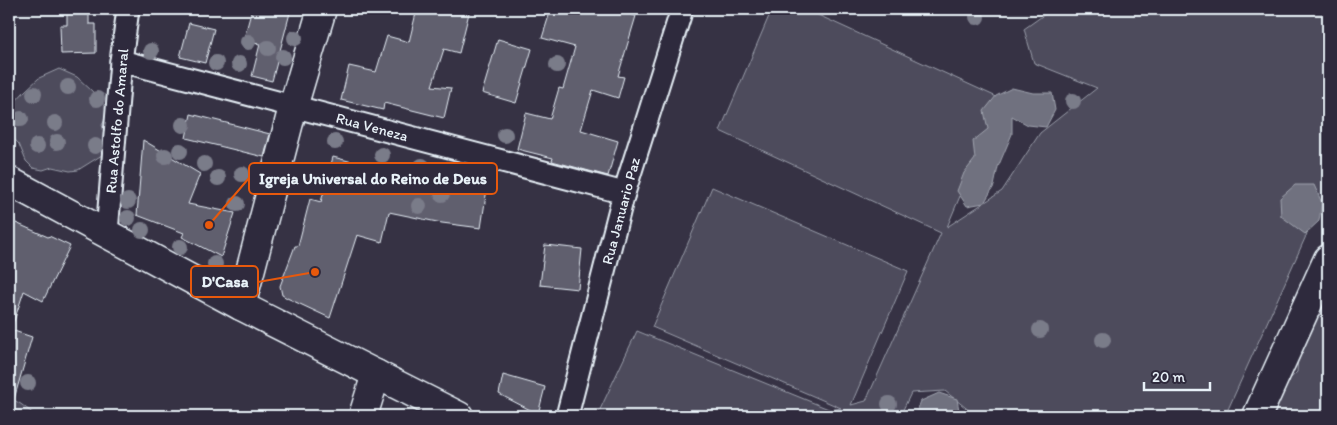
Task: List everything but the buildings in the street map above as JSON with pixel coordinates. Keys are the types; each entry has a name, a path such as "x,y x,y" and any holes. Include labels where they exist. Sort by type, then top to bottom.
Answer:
{"main road":[{"path":"241,306 293,107 322,9"},
{"path":"9,180 241,306 459,416"},
{"path":"1257,416 1328,259"},
{"path":"363,416 376,374"}],"street":[{"name":"Rua Astolfo do Amaral","path":"107,233 121,61 128,9"},
{"name":"Rua Januario Paz","path":"567,416 624,193 682,9"},
{"name":"Rua Veneza","path":"121,61 624,193"}],"shaded area":[{"path":"772,9 805,9 1001,99 947,227 1002,191 1040,133 1097,88 1034,63 1024,29 1052,9 1087,14 1089,9 1328,9 1328,187 1225,416 976,416 945,391 911,393 900,416 597,416 637,331 831,410 841,408 652,327 712,187 908,271 851,405 866,401 941,233 720,131"},
{"path":"59,69 77,77 105,105 108,114 102,125 106,138 102,155 78,170 70,171 52,167 43,170 33,168 26,161 19,144 9,134 9,110 12,105 39,78"},
{"path":"1328,243 1328,416 1269,416 1269,399 1297,372 1299,336 1307,319 1323,308 1323,253"},
{"path":"9,398 20,404 36,416 9,416"}],"water":[{"path":"1012,88 1033,93 1052,93 1055,110 1046,127 1028,125 1012,116 1012,134 998,167 994,186 984,203 967,206 957,191 964,173 975,159 973,141 988,129 984,111 996,96"},
{"path":"1295,185 1314,185 1322,203 1319,221 1305,234 1281,216 1280,198"},
{"path":"939,393 957,399 960,416 915,416 921,401"}],"place":[{"name":"Igreja Universal do Reino de Deus","path":"209,225"},
{"name":"D'Casa","path":"315,272"}]}
